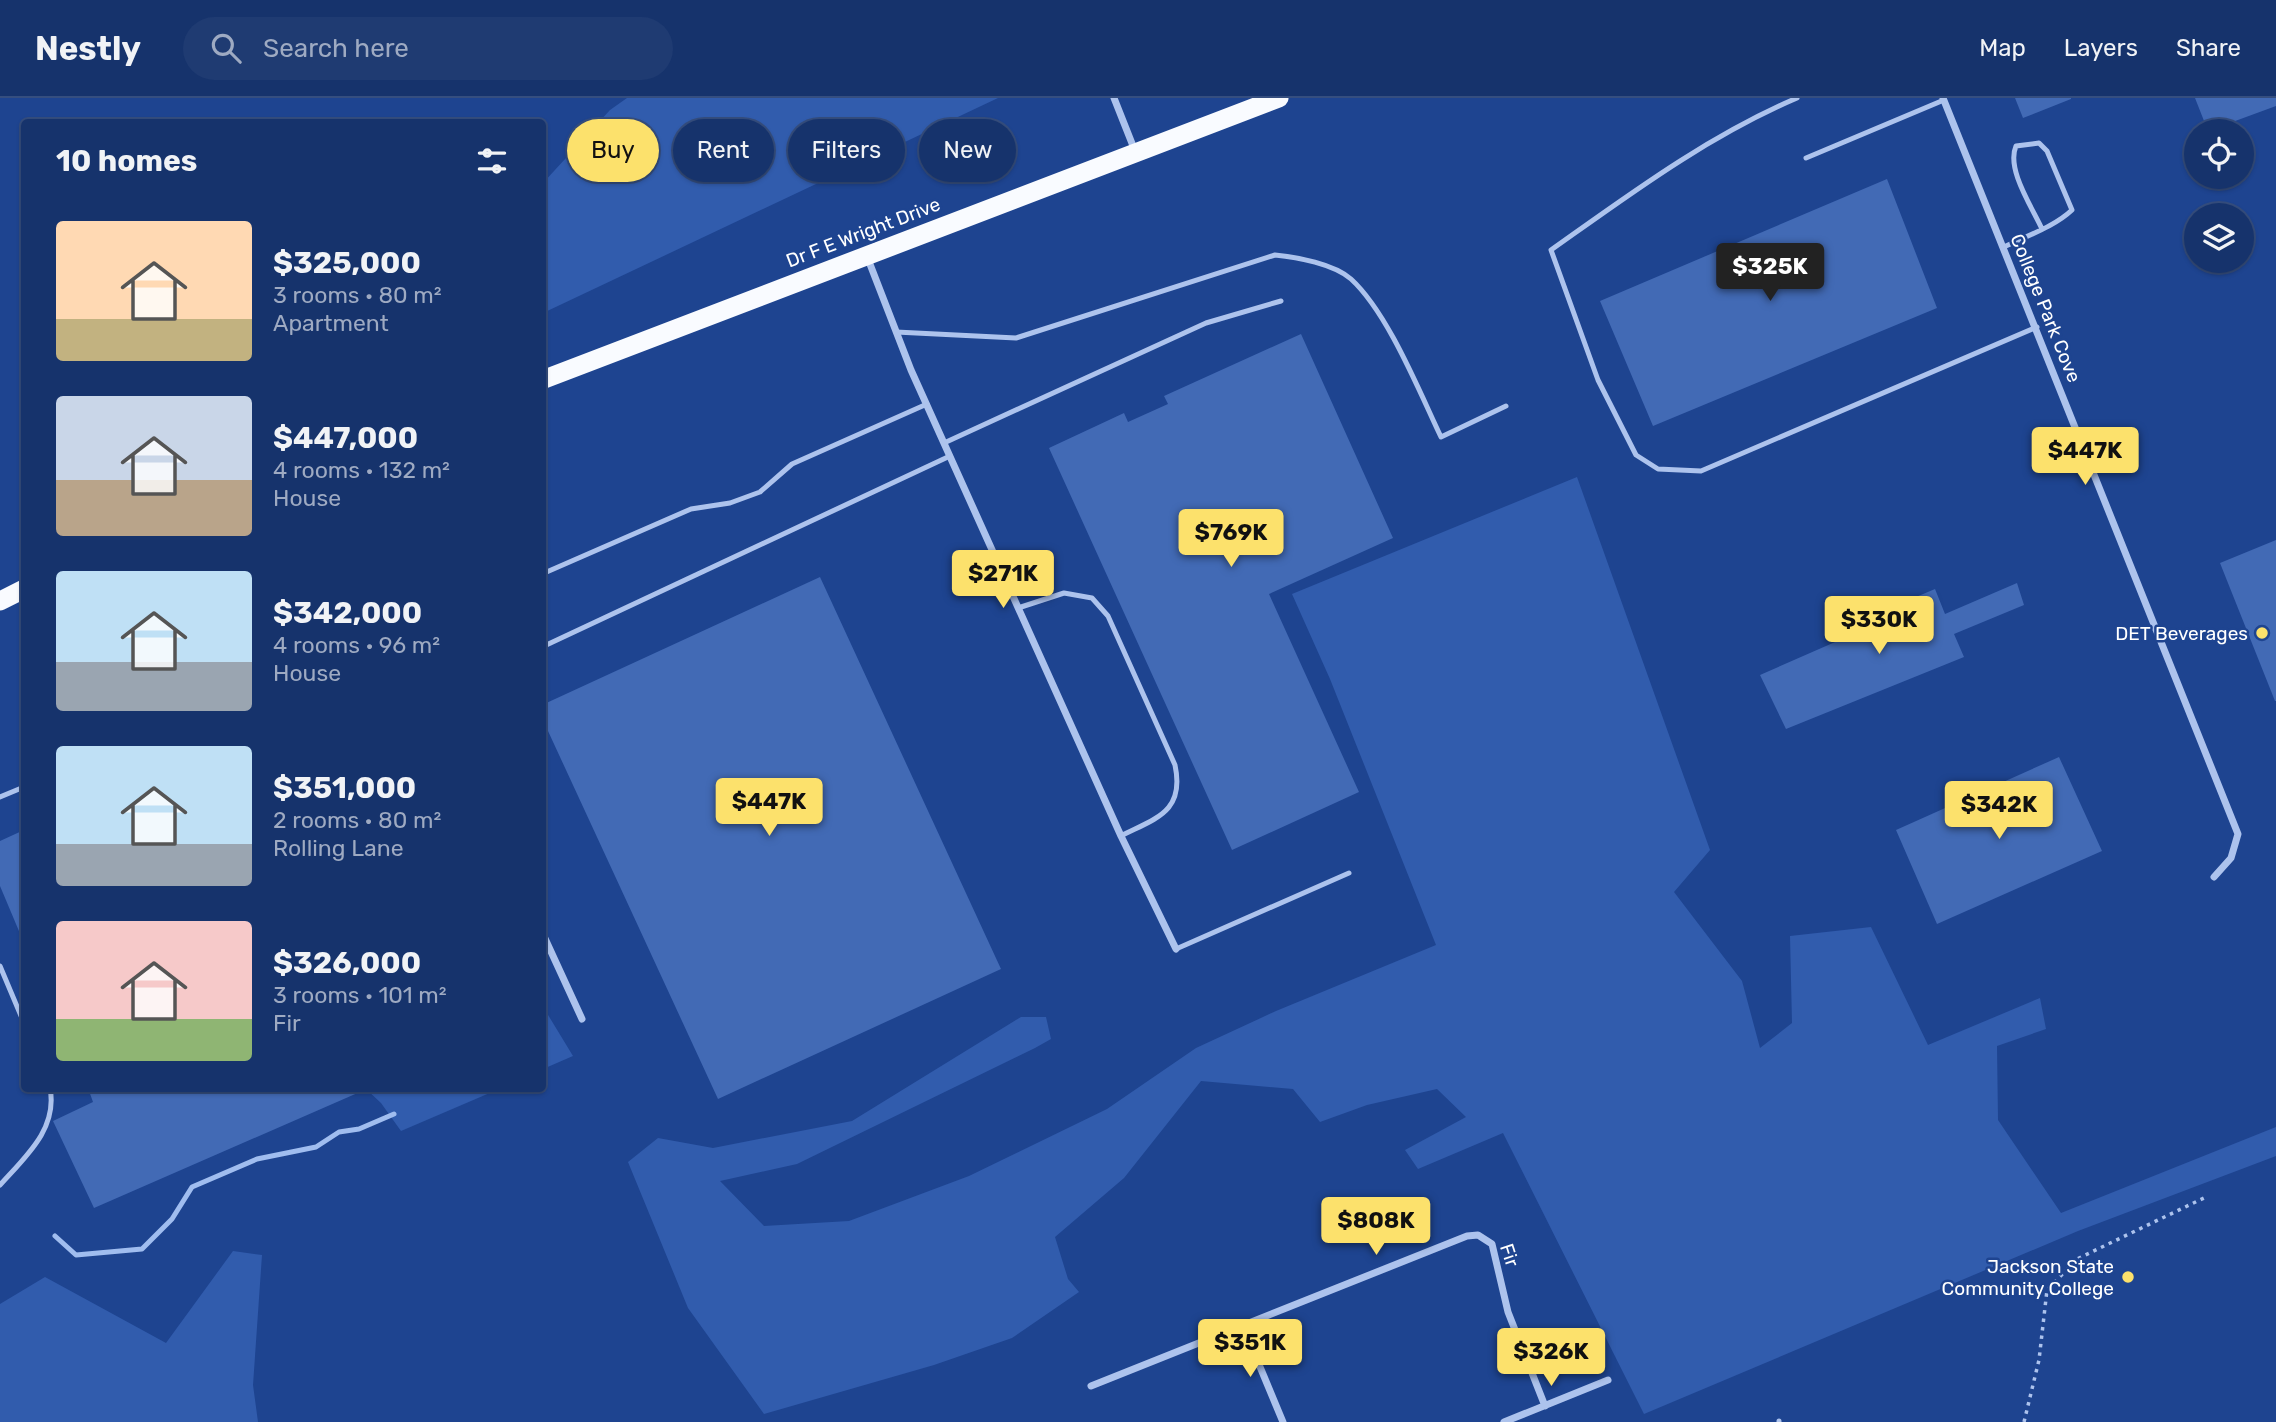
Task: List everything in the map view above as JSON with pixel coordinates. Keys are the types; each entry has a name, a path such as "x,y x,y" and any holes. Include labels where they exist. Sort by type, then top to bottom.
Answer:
{"highway":[{"name":"Dr F E Wright Drive","path":"546,378 1279,98"},
{"path":"0,601 21,590"}],"street":[{"path":"1114,98 1135,151"},
{"name":"College Park Cove","path":"1944,99 2238,834 2231,858 2214,877"},
{"path":"866,255 926,404 1121,836 1176,949"},
{"path":"546,941 582,1018"},
{"name":"Fir","path":"1091,1386 1467,1236 1478,1235 1492,1244 1508,1312 1545,1406"},
{"path":"1243,1326 1283,1422"},
{"path":"1504,1422 1608,1380"}],"lane":[{"path":"1797,98 1759,114 1653,178 1551,250 1598,380 1636,455 1658,469 1701,471 2037,327"},
{"path":"1806,158 1944,99"},
{"path":"2004,247 2042,229 2072,210 2047,151 2039,143 2026,143 2016,146 2013,154 2017,174 2042,229"},
{"path":"896,332 1016,338 1275,255 1305,258 1350,278 1389,331 1441,437 1506,406"},
{"path":"944,443 1206,323 1281,301"},
{"path":"546,572 691,509 730,503 760,492 792,464 926,404"},
{"path":"546,645 950,456"},
{"path":"1018,608 1064,593 1092,598 1108,616 1175,765 1180,785 1175,800 1162,815 1121,836"},
{"path":"0,797 21,788"},
{"path":"1176,949 1349,873"},
{"path":"0,966 21,1016"},
{"path":"0,1185 43,1133 51,1117 50,1092"}],"path":[{"path":"2024,1422 2039,1360 2047,1290 2077,1259 2206,1197"}],"shaded area":[{"path":"627,98 998,98 954,119 919,119 919,135 905,142 905,119 788,119 788,182 820,182 546,312 546,180 567,157 567,182 659,182 659,119 602,119"},
{"path":"1577,477 1710,850 1674,892 1742,981 1760,1048 1792,1023 1790,936 1871,927 1928,1045 2040,998 2046,1029 1997,1046 1998,1120 2061,1213 2276,1127 2276,1156 2078,1231 1644,1414 1503,1133 1418,1169 1405,1150 1466,1117 1437,1089 1367,1105 1320,1122 1293,1089 1201,1081 1124,1178 1055,1237 1068,1279 1079,1292 1012,1338 934,1365 764,1414 688,1308 628,1162 658,1138 713,1148 852,1121 1021,1017 1046,1017 1051,1039 1035,1048 797,1164 720,1181 764,1226 849,1221 969,1176 1107,1109 1196,1048 1276,1011 1436,945 1330,679 1292,594"},
{"path":"546,1012 573,1056 546,1068"},
{"path":"369,1092 492,1092 401,1131 381,1103"},
{"path":"233,1251 262,1255 253,1385 258,1422 0,1422 0,1304 45,1277 166,1343"}],"building":[{"path":"2015,98 2071,98 2071,99 2023,118"},
{"path":"2195,98 2276,98 2276,106 2241,119 2203,119"},
{"path":"1887,179 1937,308 1653,426 1600,301"},
{"path":"1301,334 1393,538 1269,594 1359,792 1232,850 1049,448 1124,413 1128,422 1168,404 1164,396"},
{"name":"DET Beverages","path":"2276,540 2276,701 2275,701 2220,563"},
{"path":"820,577 1001,969 718,1099 546,727 546,703"},
{"path":"2017,583 2024,605 1954,634 1964,657 1786,729 1760,675 1906,611 1904,602 1935,589 1945,614"},
{"path":"2059,757 2102,851 1937,924 1896,830"},
{"path":"21,831 21,936 0,886 0,841"},
{"path":"89,1092 360,1092 94,1208 53,1121 93,1102"}],"waterway":[{"path":"55,1236 76,1255 142,1249 172,1219 192,1187 257,1159 316,1147 339,1132 359,1129 394,1114"}],"place":[{"name":"DET Beverages","path":"2262,633"},
{"name":"Jackson State Community College","path":"2128,1277"}]}
